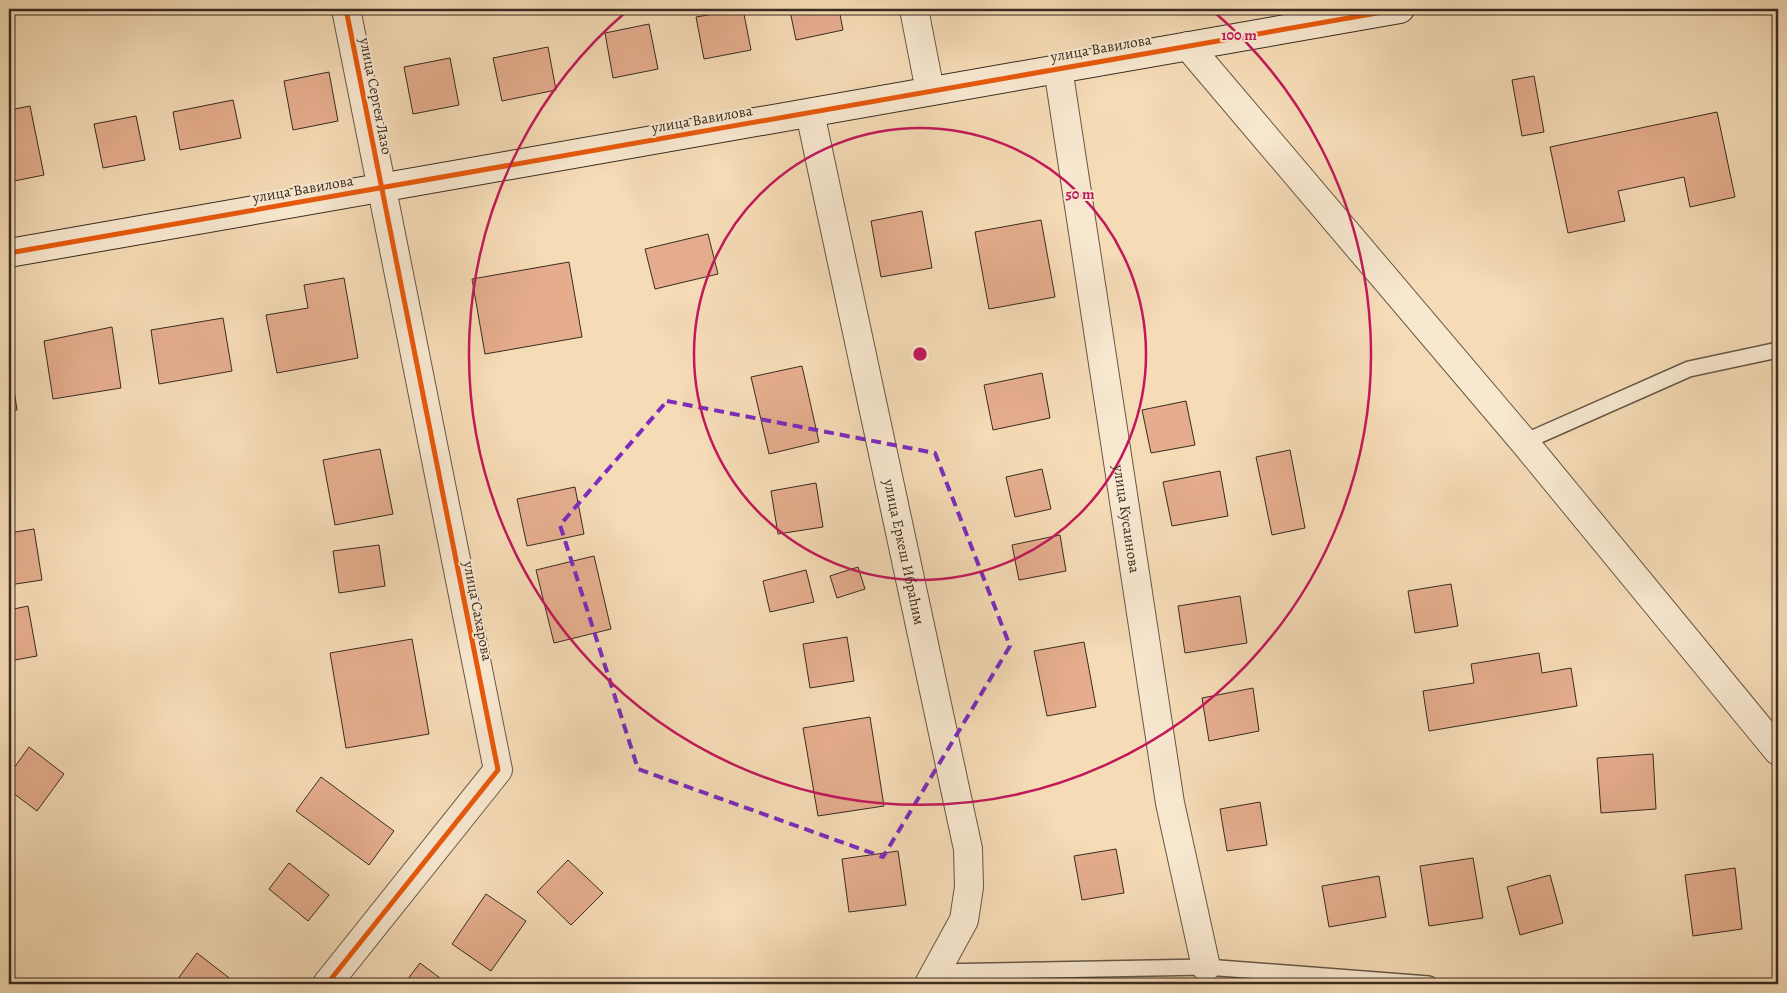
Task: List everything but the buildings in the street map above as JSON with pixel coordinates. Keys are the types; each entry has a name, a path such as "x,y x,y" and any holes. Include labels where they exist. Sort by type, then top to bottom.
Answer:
{"street":[{"name":"улица Сергея Лазо","path":"346,9 381,188"},
{"path":"914,9 930,91"},
{"name":"улица Вавилова","path":"9,253 1400,9"},
{"path":"1188,46 1524,442 1778,751"},
{"name":"улица Кусаинова","path":"1058,68 1170,803 1206,967"},
{"name":"улица Еркеш Ибраһим","path":"810,113 968,849 969,887 964,920 932,978"},
{"name":"улица Сахарова","path":"328,984 498,770 381,188"}],"lane":[{"path":"1524,442 1689,369 1778,350"},
{"path":"932,978 1206,967 1429,984"}],"highlighted area":[{"path":"667,401 935,453 1010,646 883,857 638,769 560,525"}],"cycle path":[{"path":"327,984 498,770 346,9"},
{"path":"9,253 1400,9"}]}
